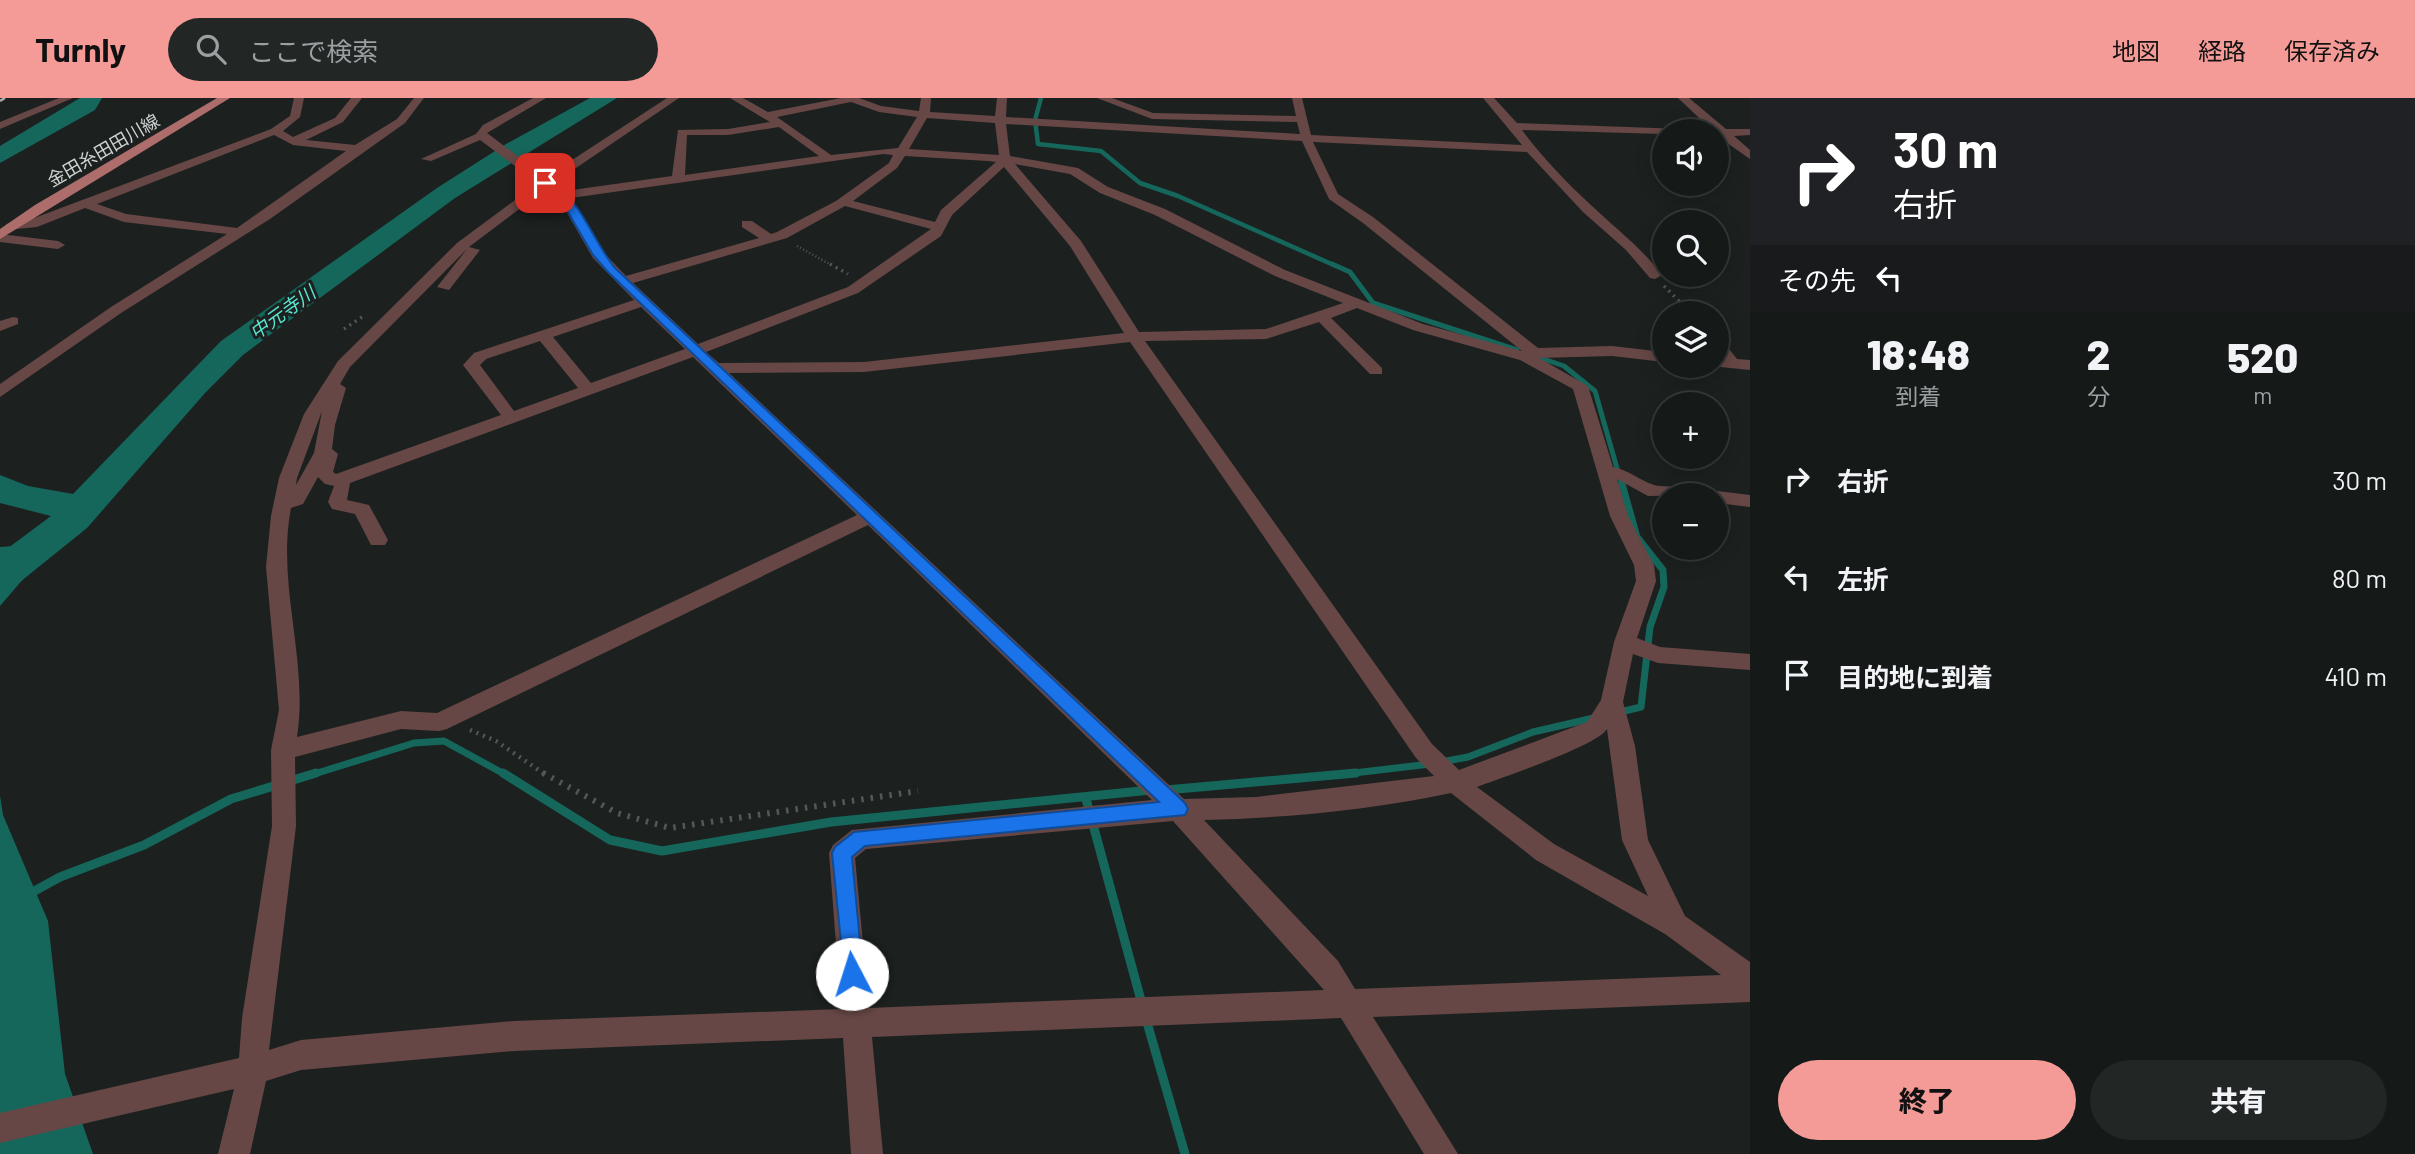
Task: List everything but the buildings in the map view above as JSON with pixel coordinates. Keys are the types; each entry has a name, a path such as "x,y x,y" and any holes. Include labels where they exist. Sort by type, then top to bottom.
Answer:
{"main road":[{"name":"金田糸田田川線","path":"30,214 225,98"},
{"path":"0,237 5,225"}],"street":[{"path":"0,126 68,98"},
{"path":"5,225 32,224 275,131 295,117 299,98"},
{"path":"293,142 339,120 357,98"},
{"path":"0,391 116,310 239,232 401,121 419,98"},
{"path":"427,159 483,136 487,127 541,98"},
{"path":"234,1154 240,1072 256,1018 284,826 283,750 290,710 276,567 282,504 312,414 344,364 379,326 470,240 674,98"},
{"path":"664,114 687,98"},
{"path":"735,98 780,124 827,157"},
{"path":"624,281 773,237 843,202 893,165 924,115 926,98"},
{"path":"1002,98 1000,119 1005,160 1076,244 1134,337 1424,751 1455,782 1545,852 1675,925 1750,979"},
{"path":"1102,98 1152,116 1301,119"},
{"path":"867,1154 842,853 861,838 1178,809 1256,808 1415,790 1455,782 1501,768 1595,729 1612,702 1625,642 1646,581 1644,565 1619,516 1580,386 1530,355 1389,236 1338,202 1306,138 1297,98"},
{"path":"1488,98 1514,125 1530,149 1587,209 1631,247 1652,272"},
{"path":"1683,98 1705,119"},
{"path":"766,116 850,99 879,109 924,115 1530,149"},
{"path":"678,181 682,132 728,132 780,124"},
{"path":"1514,125 1652,130"},
{"path":"275,131 293,142 357,149"},
{"path":"1729,133 1750,132"},
{"path":"483,136 550,186 598,255 624,281 1178,809 1328,971 1442,1154"},
{"path":"1729,140 1750,156"},
{"path":"550,186 678,181 747,175 827,157 902,150 1005,160 1074,171 1104,190 1160,212 1257,262 1353,304 1418,327 1530,355 1612,351 1652,356"},
{"path":"323,453 329,454 324,473 331,480 340,480 798,313 864,283 936,233 946,213 988,177 992,167 1005,160"},
{"path":"843,202 939,227"},
{"path":"83,203 124,218 239,232"},
{"path":"5,225 19,214 30,214"},
{"path":"747,224 773,237"},
{"path":"0,237 58,245"},
{"path":"444,287 477,243 470,240"},
{"path":"510,416 471,365 480,356 645,301"},
{"path":"714,368 864,366 1134,337 1266,334 1322,317 1353,304"},
{"path":"1322,317 1376,371"},
{"path":"543,335 587,388"},
{"path":"282,504 296,500 323,453 326,425 338,388 333,380"},
{"path":"1605,471 1625,475 1652,490"},
{"path":"340,480 343,486 337,502 339,505 362,509 378,540"},
{"path":"1729,498 1750,501"},
{"path":"283,750 401,720 439,722 871,516"},
{"path":"1625,642 1658,654 1750,662"},
{"path":"1612,702 1623,746 1635,840 1675,925"},
{"path":"0,1128 240,1072 301,1055 514,1036 1750,988"}],"path":[{"path":"773,237 864,283"},
{"path":"1666,287 1680,301"},
{"path":"439,722 486,734 564,786 632,821 670,828 918,791"}],"shaded area":[{"path":"54,543 0,606 0,547"},
{"path":"0,796 3,815 48,921 65,1074 93,1154 0,1154"}],"waterway":[{"path":"0,156 87,105 91,98"},
{"name":"中元寺川","path":"82,509 193,386 232,348 446,193 514,149 606,98"},
{"path":"1041,98 1035,120 1038,144 1101,151 1140,183 1178,196 1336,266"},
{"path":"1332,264 1350,272 1373,303 1517,350"},
{"path":"1532,355 1564,366 1595,391 1622,486"},
{"path":"1616,713 1641,707 1650,627 1664,587 1663,570 1637,537 1622,484"},
{"path":"0,487 18,497 82,509"},
{"name":"中元寺川","path":"0,576 82,509"},
{"path":"1441,762 1468,757 1533,732 1598,717"},
{"path":"311,775 414,743 444,741 506,775"},
{"path":"1347,774 1430,764"},
{"path":"29,894 60,877 144,845 231,799 316,773"},
{"path":"503,773 610,840 662,851 831,822 1151,790"},
{"path":"1347,774 1356,773"},
{"path":"1166,790 1347,774"},
{"path":"1337,775 1347,774"},
{"path":"1086,799 1142,1004"},
{"path":"1146,1019 1185,1154"}],"railway":[{"path":"0,101 5,98"}],"route":[{"path":"545,183 563,195 598,255 611,270 1178,809 861,838 842,853 852,974"}]}
